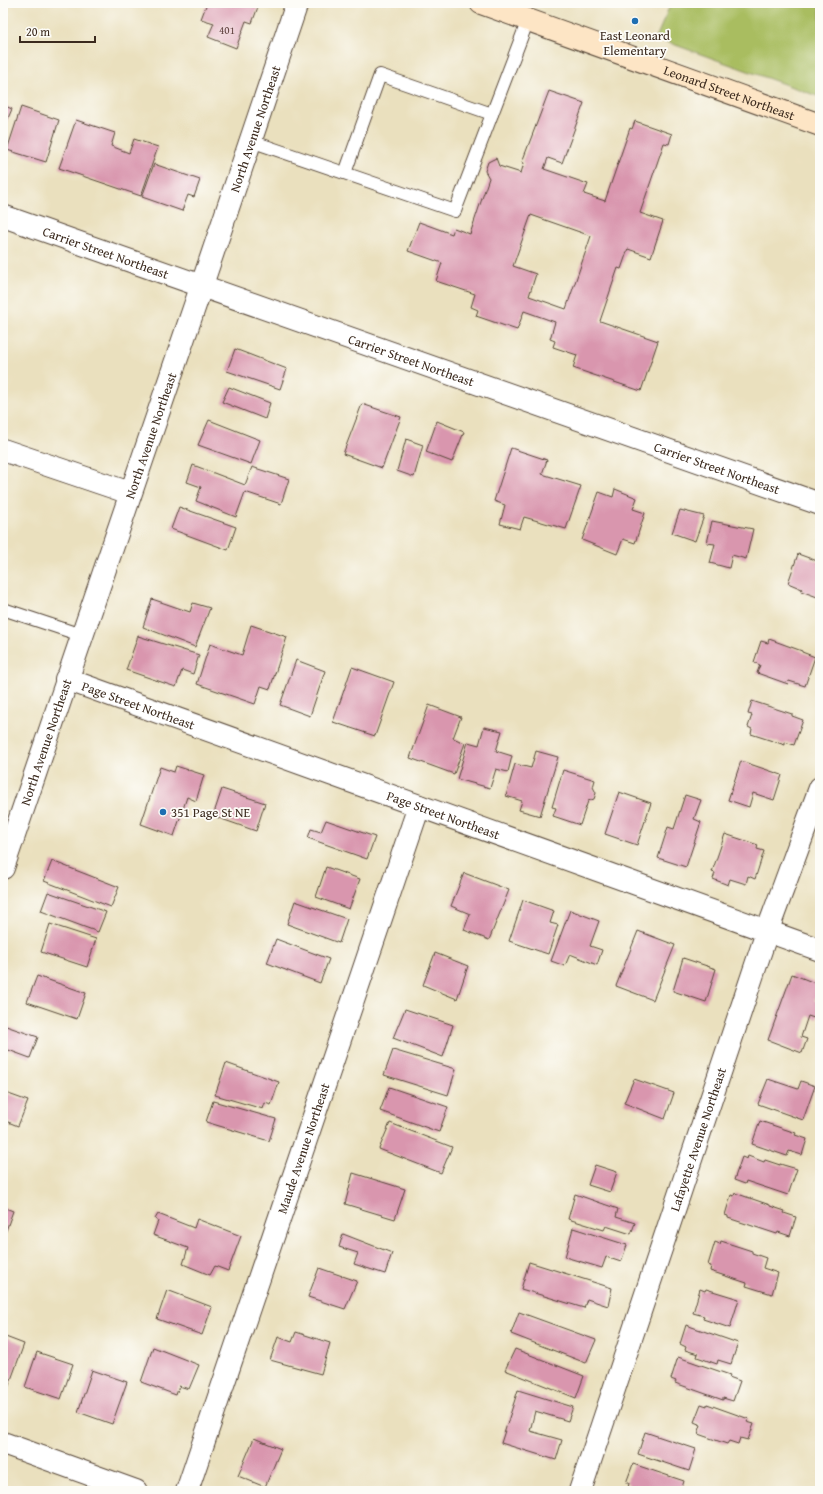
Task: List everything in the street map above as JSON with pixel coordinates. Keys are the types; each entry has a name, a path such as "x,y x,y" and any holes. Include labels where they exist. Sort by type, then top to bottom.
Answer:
{"main road":[{"name":"Leonard Street Northeast","path":"481,3 820,125"}],"street":[{"name":"North Avenue Northeast","path":"3,868 297,3"},
{"name":"Carrier Street Northeast","path":"3,216 820,504"},
{"path":"3,450 130,494"},
{"name":"Page Street Northeast","path":"66,679 820,950"},
{"name":"Lafayette Avenue Northeast","path":"580,1491 767,932 820,788"},
{"name":"Maude Avenue Northeast","path":"187,1491 419,806"},
{"path":"3,1443 136,1491"}],"lane":[{"path":"251,141 456,211 528,20"},
{"path":"345,173 380,75 492,114"},
{"path":"3,609 81,635"}],"green space":[{"path":"671,3 820,3 820,97 656,38"}],"building":[{"path":"207,3 250,3 258,7 252,23 246,21 236,48 208,37 214,23 201,19"},
{"path":"549,91 584,103 562,163 548,158 544,169 588,184 584,194 605,201 630,128 632,129 635,121 672,134 669,144 664,143 640,213 663,221 651,257 628,249 621,269 618,268 600,321 658,341 641,391 573,368 577,355 553,347 555,341 550,339 555,322 524,311 517,330 476,316 478,310 471,307 475,294 436,281 442,263 408,251 419,222 452,234 454,228 470,234 489,178 485,171 488,162 496,158 499,166 521,173 524,163 522,162","holes":["531,215 591,236 566,309 529,296 536,274 513,266"]},
{"path":"3,105 12,109 3,130"},
{"path":"21,107 59,120 46,162 7,150"},
{"path":"76,120 115,133 111,146 129,153 134,139 158,147 141,196 59,168"},
{"path":"154,164 200,180 194,197 188,195 182,211 142,197"},
{"path":"235,349 287,369 280,389 227,371"},
{"path":"229,387 270,403 265,419 222,402"},
{"path":"362,404 401,417 382,468 343,454"},
{"path":"209,420 260,440 251,464 198,445"},
{"path":"437,421 464,432 452,462 426,452"},
{"path":"406,439 423,445 414,477 397,471"},
{"path":"511,448 547,460 542,474 581,486 566,529 524,517 520,529 500,524 505,505 494,501"},
{"path":"193,465 245,485 252,467 289,479 281,504 245,492 236,517 196,501 201,487 187,482"},
{"path":"615,489 637,498 633,509 645,513 635,543 623,539 617,554 582,540 599,492 613,497"},
{"path":"179,507 236,527 228,550 171,529"},
{"path":"680,510 704,516 695,541 672,533"},
{"path":"712,521 753,529 746,559 732,555 729,568 710,563 715,544 707,543"},
{"path":"798,554 820,562 820,598 801,591 802,589 788,583"},
{"path":"152,599 190,612 193,603 210,608 195,647 143,627"},
{"path":"251,625 287,637 270,689 261,686 255,704 197,684 210,644 242,655"},
{"path":"138,636 199,655 193,674 182,670 176,687 126,670"},
{"path":"769,639 815,657 805,686 789,681 788,684 757,673 760,665 754,662 761,641 768,643"},
{"path":"296,660 325,671 310,716 280,705"},
{"path":"352,667 394,682 375,736 333,722"},
{"path":"752,701 792,714 792,716 803,720 794,745 785,742 785,745 751,734 752,729 748,727 752,715 748,714"},
{"path":"429,705 461,717 453,738 465,743 454,774 410,758"},
{"path":"484,727 502,731 496,751 512,756 508,772 496,769 490,788 457,779 468,742 479,745"},
{"path":"536,751 558,757 540,816 519,810 522,801 506,796 515,764 531,768"},
{"path":"741,761 782,775 774,800 753,793 749,807 728,800"},
{"name":"351 Page St NE","path":"176,766 204,775 196,801 187,797 174,836 141,824 160,767 174,772"},
{"path":"563,770 595,780 593,787 596,793 594,799 588,801 580,825 553,816 556,808 552,807"},
{"path":"222,789 265,803 256,831 213,816"},
{"path":"619,792 651,803 637,845 605,834"},
{"path":"685,795 701,800 694,819 701,822 686,867 658,858 668,827 674,829"},
{"path":"326,820 375,837 367,859 308,838 311,829 321,832"},
{"path":"725,834 758,845 757,849 764,851 755,879 748,876 746,884 730,879 728,885 713,879 715,873 712,872"},
{"path":"52,861 119,887 111,907 44,881"},
{"path":"326,867 360,879 349,909 316,897"},
{"path":"464,873 509,890 489,940 464,930 470,914 451,906"},
{"path":"48,892 106,912 98,932 41,911"},
{"path":"523,900 554,911 550,923 558,925 548,954 509,941"},
{"path":"295,901 347,919 339,943 287,924"},
{"path":"570,910 599,921 590,946 602,950 597,965 570,954 565,966 551,961"},
{"path":"50,924 96,939 87,967 41,952"},
{"path":"638,931 675,945 653,1000 616,986"},
{"path":"276,939 329,959 320,983 267,963"},
{"path":"435,953 468,966 457,999 423,985"},
{"path":"683,958 716,969 706,1002 673,991"},
{"path":"792,974 820,985 814,1000 820,1002 820,1011 817,1019 808,1016 801,1037 807,1039 802,1053 768,1040"},
{"path":"37,976 86,993 77,1019 27,1002"},
{"path":"405,1009 453,1025 443,1057 393,1038"},
{"path":"3,1025 38,1037 30,1058 3,1048"},
{"path":"393,1050 456,1069 448,1095 384,1075"},
{"path":"226,1063 279,1082 271,1105 265,1103 263,1109 215,1095"},
{"path":"634,1079 674,1093 665,1119 624,1103"},
{"path":"768,1079 798,1089 801,1081 815,1086 803,1120 758,1104"},
{"path":"389,1087 448,1107 439,1132 380,1111"},
{"path":"3,1092 28,1101 18,1126 3,1120"},
{"path":"213,1101 276,1119 269,1141 206,1122"},
{"path":"760,1121 796,1133 795,1135 807,1139 802,1155 789,1151 787,1156 752,1144"},
{"path":"390,1123 452,1147 441,1173 379,1149"},
{"path":"748,1156 764,1162 765,1160 797,1169 788,1195 746,1181 745,1184 734,1180 742,1157 747,1159"},
{"path":"595,1165 617,1172 610,1192 588,1185"},
{"path":"353,1173 405,1189 395,1219 345,1204"},
{"path":"735,1193 770,1205 785,1211 784,1213 796,1217 790,1236 778,1232 777,1234 728,1218 728,1216 725,1215 731,1195 734,1196"},
{"path":"575,1194 618,1209 616,1217 635,1223 631,1234 606,1226 604,1230 568,1219"},
{"path":"3,1207 13,1211 3,1239"},
{"path":"158,1214 194,1228 197,1219 241,1236 228,1271 215,1266 210,1275 183,1264 188,1248 153,1235 158,1221 155,1219"},
{"path":"573,1228 627,1245 621,1262 606,1257 602,1268 565,1257"},
{"path":"343,1234 392,1253 385,1274 354,1264 358,1253 339,1247"},
{"path":"721,1241 752,1251 752,1253 766,1258 763,1268 778,1273 772,1294 746,1286 747,1283 710,1271 711,1266 708,1265 715,1242 720,1244"},
{"path":"529,1262 612,1288 608,1306 587,1299 584,1308 521,1289"},
{"path":"319,1268 357,1281 345,1309 308,1297"},
{"path":"700,1289 705,1291 706,1289 739,1299 730,1328 703,1319 704,1316 693,1313"},
{"path":"167,1290 212,1307 202,1335 157,1319"},
{"path":"519,1312 596,1340 586,1363 511,1334"},
{"path":"686,1325 738,1343 731,1364 718,1360 717,1364 697,1357 698,1354 685,1350 686,1347 680,1344"},
{"path":"296,1332 330,1343 321,1374 270,1360 278,1337 292,1342"},
{"path":"3,1336 24,1344 8,1388 3,1387"},
{"path":"153,1347 199,1365 189,1389 179,1386 176,1395 141,1382"},
{"path":"515,1349 584,1376 576,1398 505,1370"},
{"path":"37,1352 73,1364 61,1399 25,1387"},
{"path":"678,1357 730,1375 729,1377 740,1381 733,1401 723,1398 723,1400 675,1383 676,1381 671,1379"},
{"path":"92,1370 127,1382 112,1424 78,1412"},
{"path":"518,1390 573,1407 568,1421 535,1411 530,1431 562,1440 556,1460 501,1443"},
{"path":"701,1404 707,1406 707,1404 749,1419 747,1422 754,1424 748,1440 740,1438 738,1444 729,1441 727,1444 698,1434 701,1425 694,1422"},
{"path":"645,1432 696,1449 689,1471 638,1454"},
{"path":"254,1438 281,1449 265,1487 238,1476"},
{"path":"633,1464 684,1481 681,1491 638,1491 628,1488 629,1483 626,1483"}],"place":[{"name":"East Leonard Elementary","path":"635,21"},
{"name":"351 Page St NE","path":"163,812"}]}
